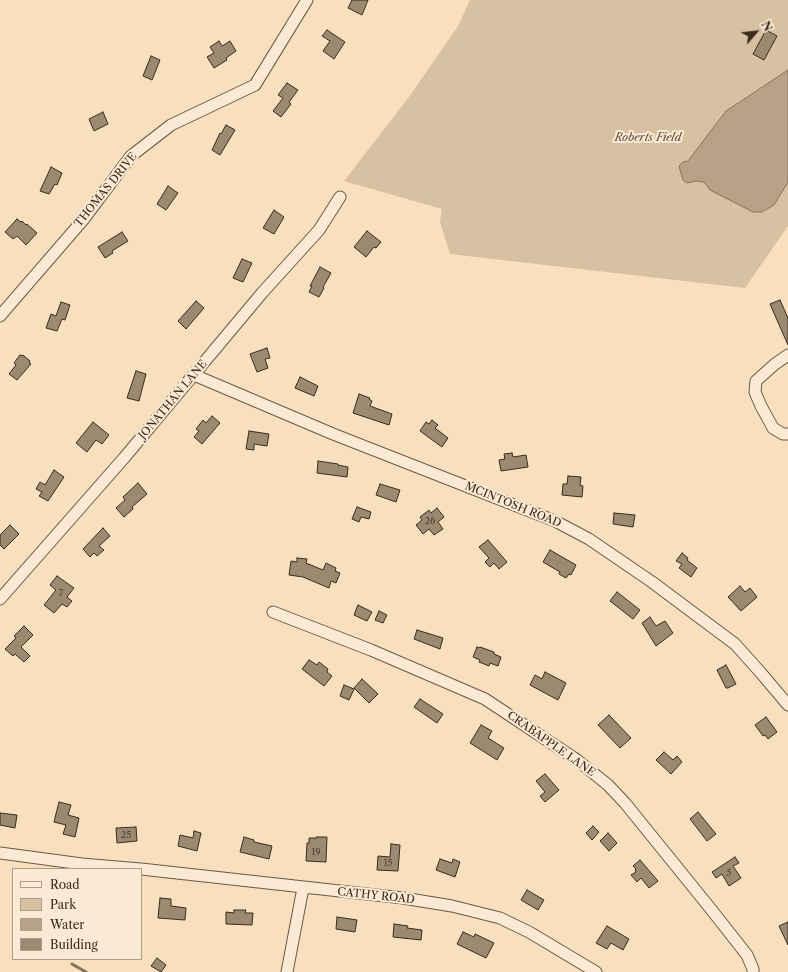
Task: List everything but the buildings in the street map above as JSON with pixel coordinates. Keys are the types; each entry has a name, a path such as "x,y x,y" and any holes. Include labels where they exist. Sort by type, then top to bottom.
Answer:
{"street":[{"name":"THOMAS DRIVE","path":"0,316 83,220 131,156 171,125 255,85 307,0"},
{"name":"JONATHAN LANE","path":"0,599 124,458 262,293 318,230 340,197"},
{"path":"788,355 775,364 756,381 755,392 760,406 773,428 783,434 788,434"},
{"name":"MCINTOSH ROAD","path":"194,375 333,434 555,522 589,539 652,582 735,644 788,705"},
{"name":"CRABAPPLE LANE","path":"273,612 371,650 485,698 577,760 608,784 625,803 748,955 753,972"},
{"name":"CATHY ROAD","path":"0,853 82,864 129,868"},
{"name":"CATHY ROAD","path":"142,869 404,898 452,906 500,918 529,932 596,972"},
{"path":"287,972 303,888"}],"green space":[{"name":"Roberts Field","path":"470,0 788,0 788,226 745,288 450,254 440,222 442,209 344,181 409,97 458,26"}],"water":[{"path":"788,70 788,182 774,205 762,212 753,212 710,190 704,182 696,181 687,183 683,180 679,166 683,162 688,161 726,111"}],"waterway":[{"path":"72,964 86,972"}]}
